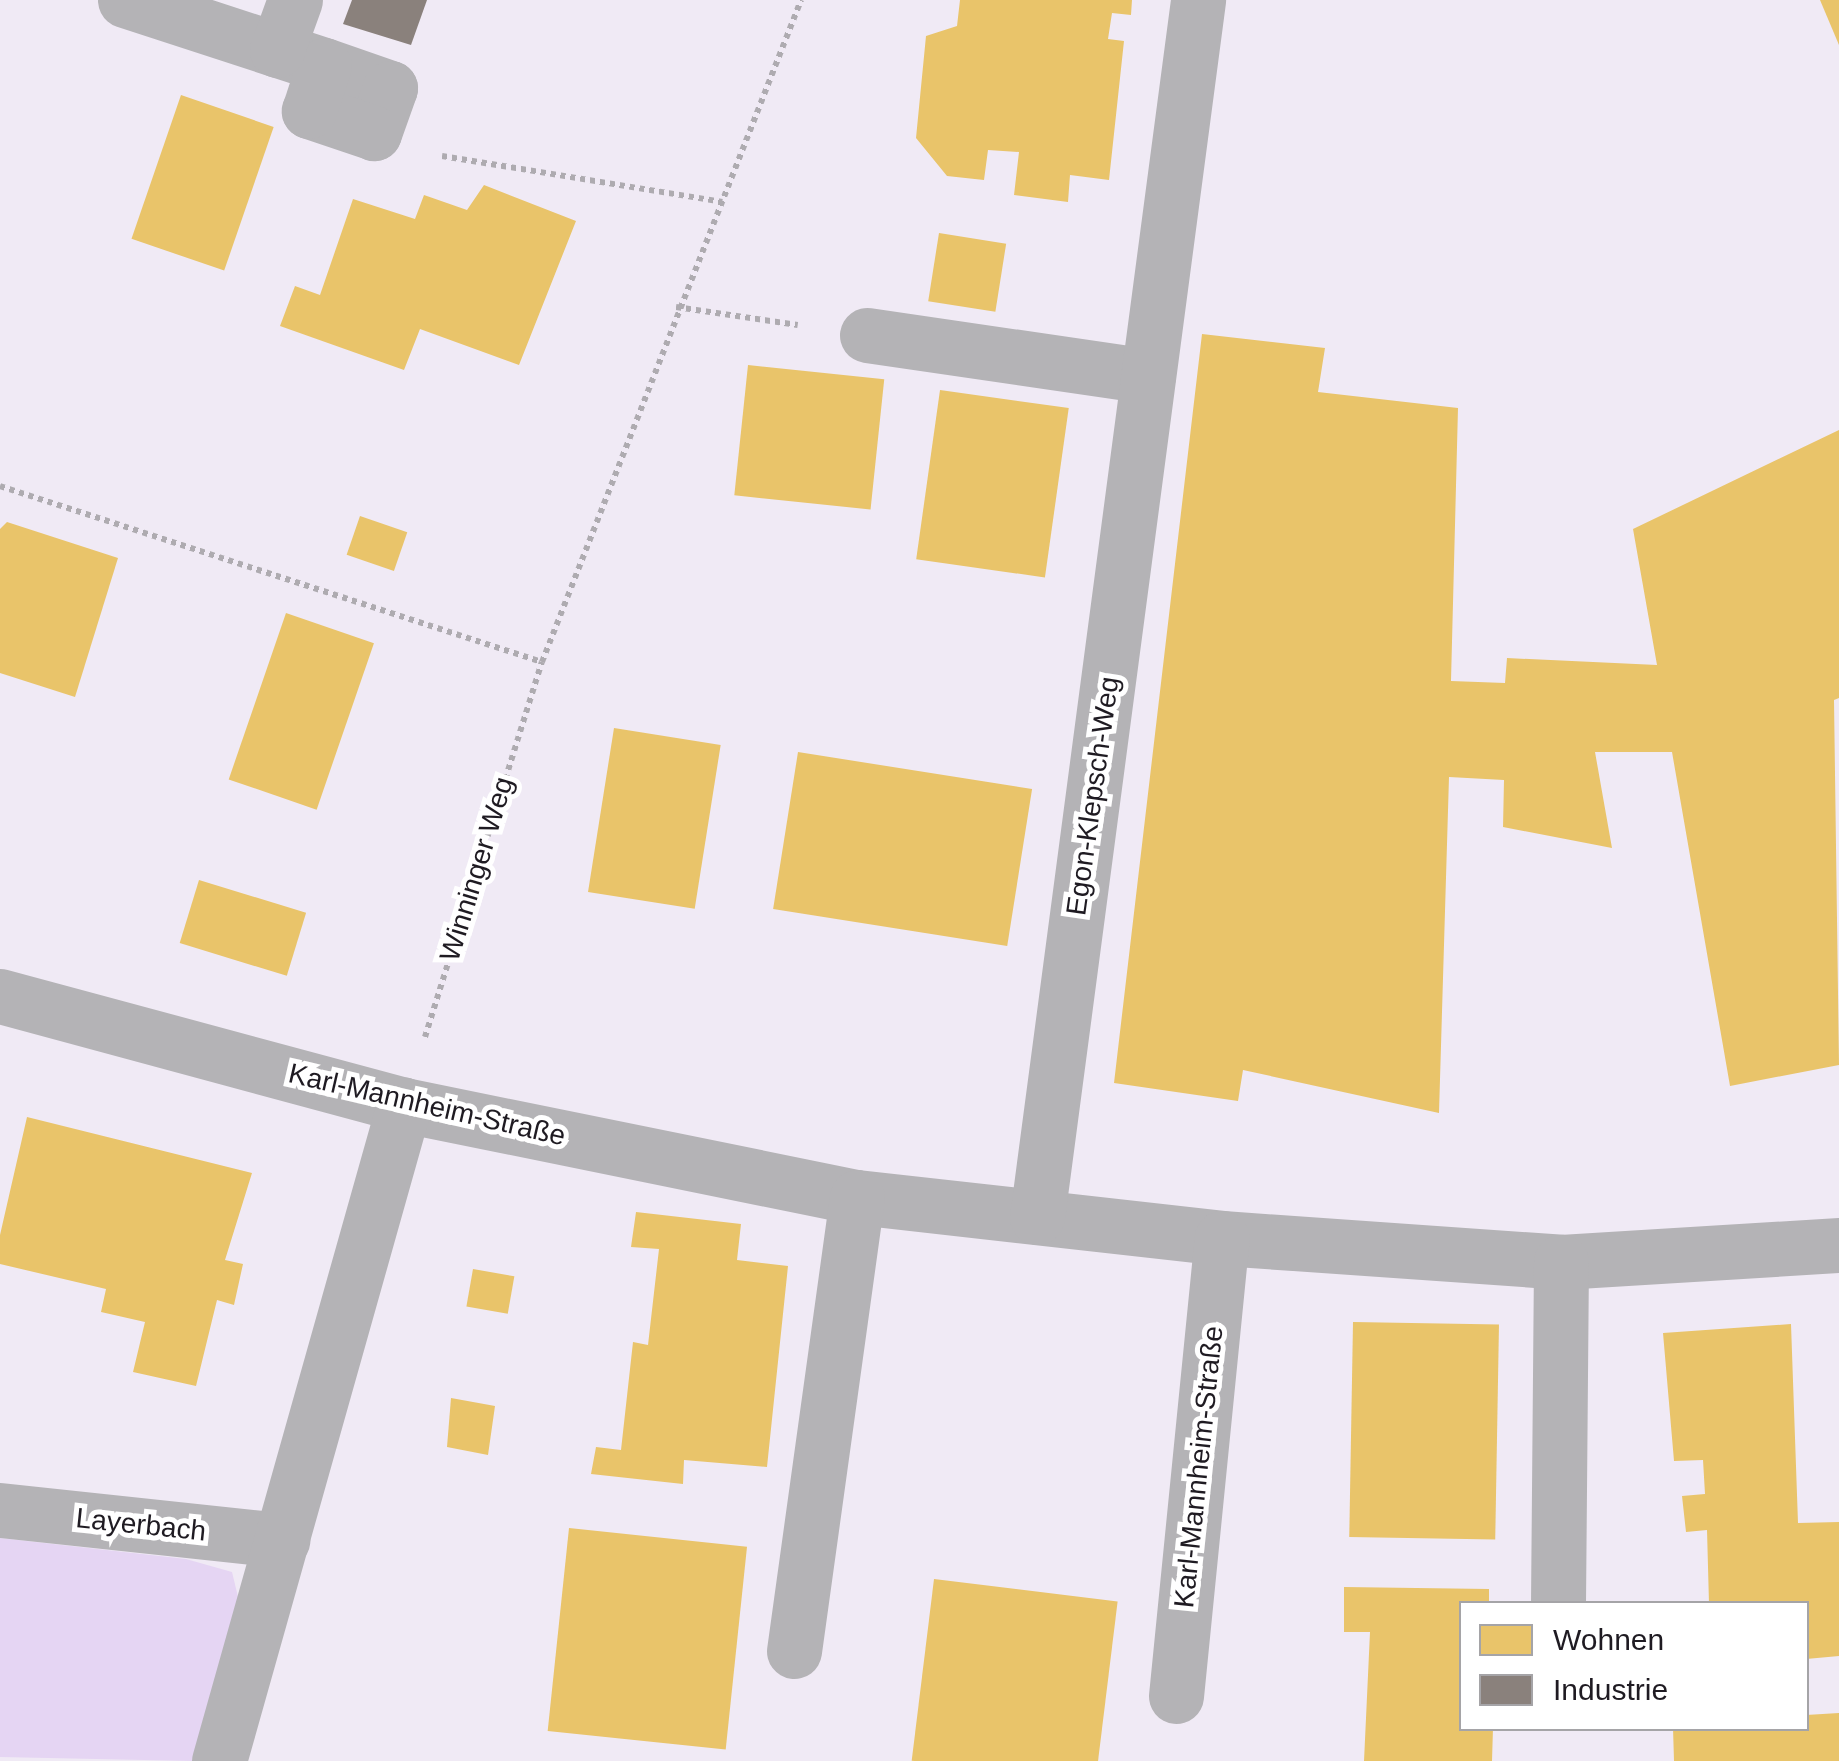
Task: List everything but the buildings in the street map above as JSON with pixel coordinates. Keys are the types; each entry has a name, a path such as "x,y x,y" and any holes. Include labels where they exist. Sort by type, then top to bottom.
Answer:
{"street":[{"path":"125,0 300,58"},
{"path":"295,0 309,111 374,133"},
{"name":"Egon-Klepsch-Weg","path":"1037,1217 1148,376 1187,213 1198,0"},
{"path":"867,335 1148,376"},
{"name":"Karl-Mannheim-Straße","path":"0,996 404,1105 857,1197 1222,1238 1561,1262 1839,1245"},
{"path":"219,1761 404,1105"},
{"path":"794,1651 857,1197"},
{"name":"Karl-Mannheim-Straße","path":"1176,1696 1222,1238"},
{"path":"1558,1601 1561,1262"},
{"name":"Layerbach","path":"0,1510 282,1540"}],"path":[{"name":"Winninger Weg","path":"404,1105 542,662 676,307 722,202 801,0"},
{"path":"374,133 458,162 722,202"},
{"path":"676,307 867,335"},
{"path":"0,486 542,662"}],"shaded area":[{"path":"0,1538 186,1559 232,1572 240,1605 192,1761 0,1757"}]}
